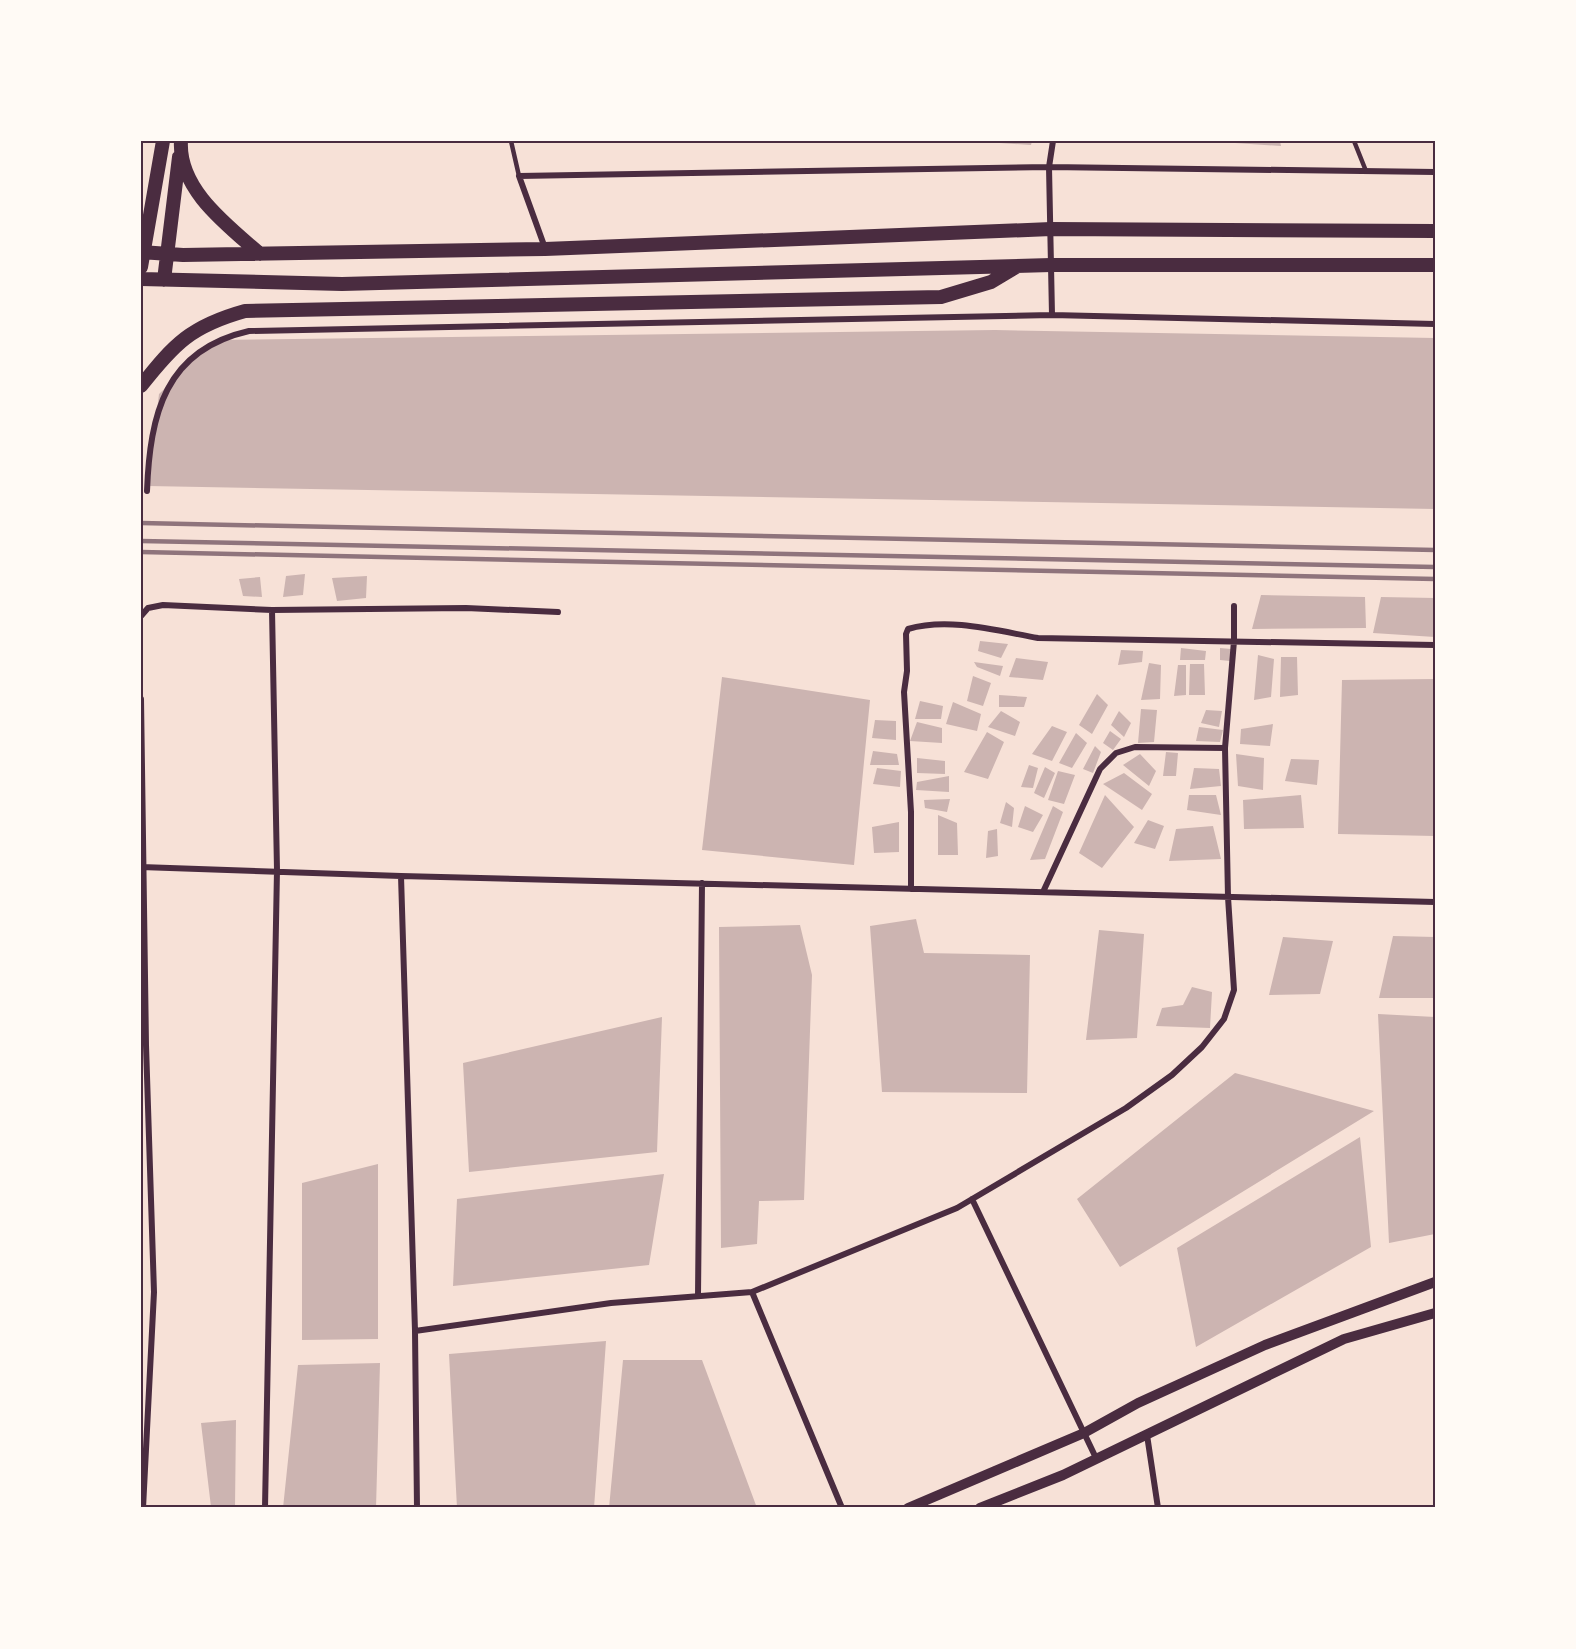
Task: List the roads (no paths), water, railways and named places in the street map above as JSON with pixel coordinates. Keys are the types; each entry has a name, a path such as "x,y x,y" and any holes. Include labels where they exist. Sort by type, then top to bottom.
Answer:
{"main road":[{"path":"141,267 163,141"},
{"path":"180,147 188,178 218,217 260,254"},
{"path":"164,280 180,147"},
{"path":"141,252 260,254 546,249 1051,229 1435,231"},
{"path":"141,279 342,284 1051,265 1435,265"},
{"path":"141,386 175,345 198,328 245,311 941,297 991,282 1018,266"}],"street":[{"path":"1052,315 1049,166 1053,141"},
{"path":"546,249 519,176 1049,166 1435,172"},
{"path":"147,491 149,447 156,413 180,368 207,345 249,331 1052,315 1435,324"},
{"path":"141,616 148,608 163,605 272,610 466,608 558,612"},
{"path":"415,1331 611,1303 752,1292 957,1208 1126,1108 1172,1076 1202,1047 1224,1019 1234,990 1228,897 1225,748 1234,641 1234,606"},
{"path":"265,1508 277,870 272,610"},
{"path":"911,889 911,812 904,692 908,629 934,626 977,627 1038,638 1435,645"},
{"path":"141,699 143,1045 154,1292 143,1508"},
{"path":"1043,892 1100,769 1116,753 1135,747 1225,748"},
{"path":"142,867 401,876 1435,902"},
{"path":"401,876 415,1331 417,1508"},
{"path":"698,1296 702,883"},
{"path":"972,1199 1096,1458"},
{"path":"908,1508 1084,1433 1138,1403 1265,1345 1435,1282"},
{"path":"752,1292 842,1508"},
{"path":"980,1508 1063,1475 1146,1432 1344,1339 1435,1313"},
{"path":"1146,1432 1158,1508"}],"lane":[{"path":"512,141 519,176"},
{"path":"1354,141 1366,171"}],"railway":[{"path":"141,523 1435,550"},
{"path":"141,541 1435,567"},
{"path":"141,552 1435,579"}]}
